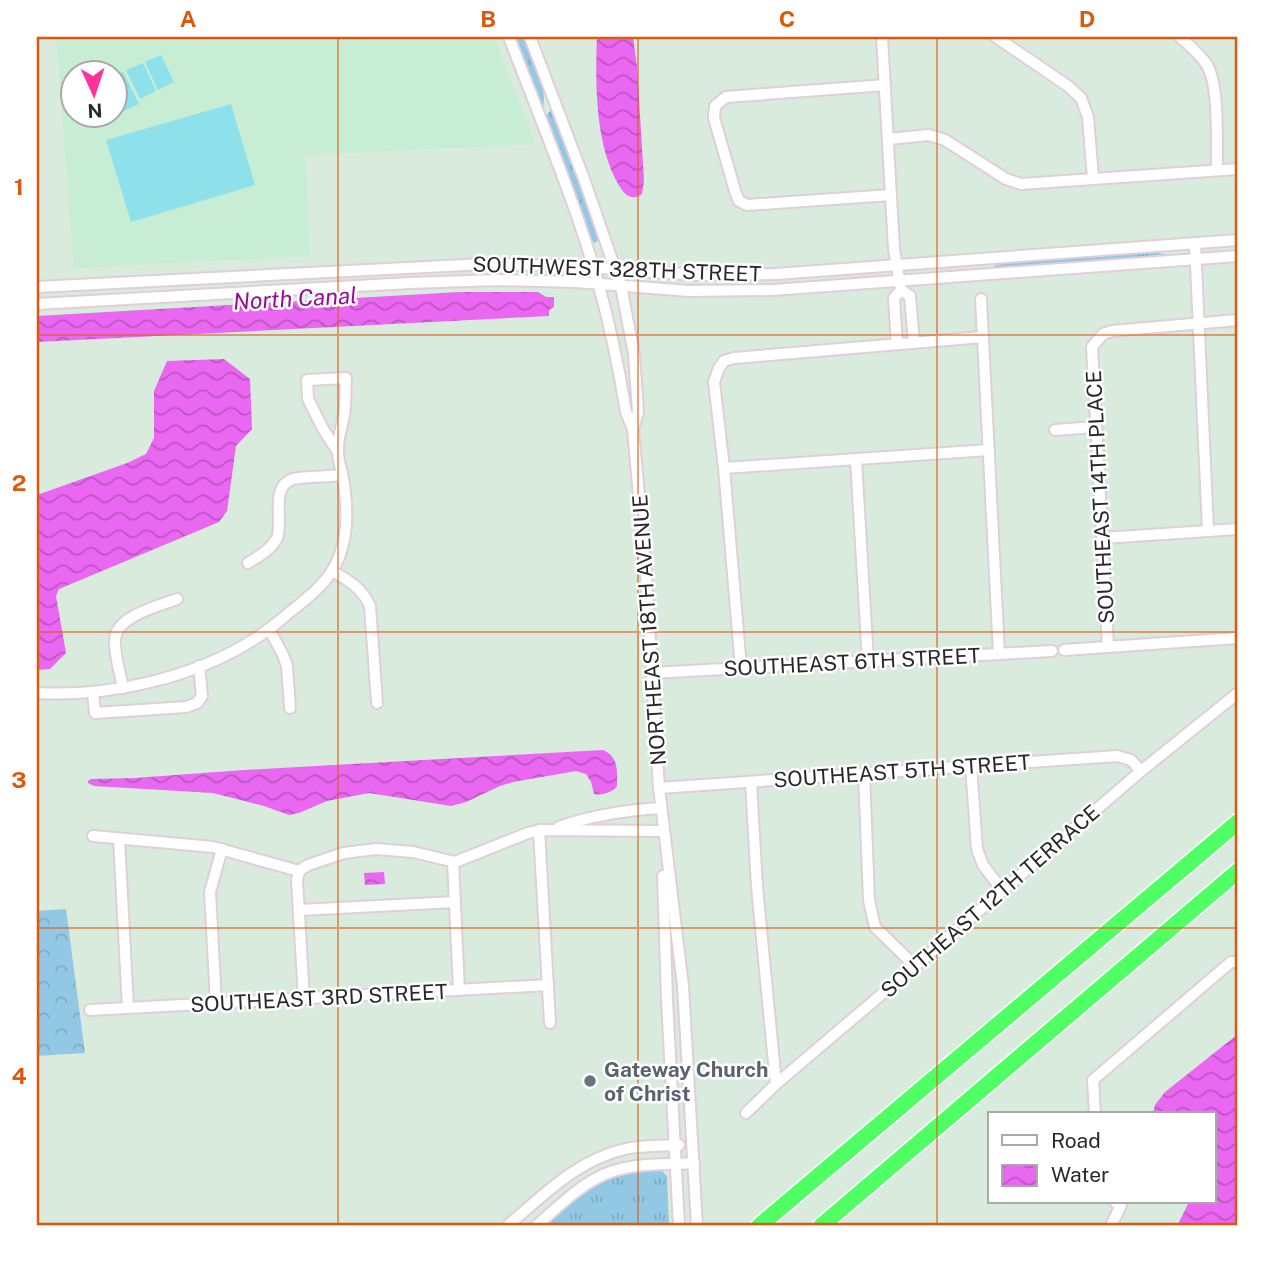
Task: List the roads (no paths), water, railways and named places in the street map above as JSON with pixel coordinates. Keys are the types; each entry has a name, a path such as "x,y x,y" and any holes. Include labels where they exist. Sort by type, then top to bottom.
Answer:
{"highway":[{"path":"759,1226 1238,822"},
{"path":"821,1226 1238,872"}],"street":[{"name":"NORTHEAST 18TH AVENUE","path":"509,37 571,199 598,284 626,412 634,429"},
{"name":"NORTHEAST 18TH AVENUE","path":"530,37 621,286 633,347 638,412 634,429 645,555 660,808 682,986 697,1226"},
{"path":"882,37 895,254 900,286 894,298 897,344"},
{"path":"996,37 1068,86 1081,98 1088,117 1093,178"},
{"path":"1180,37 1206,64 1213,79 1217,170"},
{"path":"885,85 726,97 715,106 714,118 736,194 739,201 747,205 891,195"},
{"path":"540,117 548,107 551,90"},
{"path":"889,139 929,135 945,140 1006,179 1021,184 1238,169"},
{"name":"SOUTHWEST 328TH STREET","path":"37,287 458,264 520,264 700,275 751,275 1238,240"},
{"path":"1195,243 1208,530"},
{"name":"SOUTHWEST 328TH STREET","path":"37,304 496,280 552,281 666,290 745,291 900,286 1238,256"},
{"path":"306,289 315,273"},
{"path":"900,286 910,296 914,343"},
{"path":"981,299 999,654"},
{"path":"607,323 629,320"},
{"path":"1198,324 1238,320"},
{"name":"SOUTHEAST 14TH PLACE","path":"1108,646 1092,347 1103,334 1112,331 1198,324"},
{"path":"741,668 714,382 724,361 792,352 983,337"},
{"path":"37,693 93,692 146,683 199,666 242,646 269,629 312,594 332,571 340,556 344,539 345,512 338,452 345,406 345,378 307,380 308,399 338,452"},
{"path":"1055,430 1095,427"},
{"path":"724,468 989,450"},
{"path":"856,460 868,662"},
{"path":"248,564 268,550 276,539 280,524 279,499 285,484 295,479 342,475"},
{"path":"1103,538 1238,529"},
{"path":"332,571 358,588 370,606 377,703"},
{"path":"123,688 115,644 118,628 130,618 177,599"},
{"path":"269,629 287,666 290,708"},
{"path":"1064,650 1238,638"},
{"name":"SOUTHEAST 6TH STREET","path":"652,673 1052,651"},
{"path":"93,692 95,713 186,707 197,703 202,696 199,666"},
{"name":"SOUTHEAST 12TH TERRACE","path":"746,1113 776,1084 1141,771 1238,693"},
{"name":"SOUTHEAST 5TH STREET","path":"659,788 1117,756 1131,760 1141,771"},
{"path":"971,765 977,849 988,873 1002,890"},
{"path":"864,773 869,901 875,927 915,967"},
{"path":"751,782 757,887 776,1084"},
{"path":"553,829 575,821 646,808 660,808"},
{"path":"539,830 551,1023"},
{"path":"304,999 297,880 299,871 308,865 335,855 376,849 413,852 453,862 539,830 663,831"},
{"name":"NORTHEAST 18TH AVENUE","path":"663,831 665,950 679,1226"},
{"path":"93,836 204,845 299,871"},
{"path":"119,839 128,1008"},
{"path":"216,1003 210,892 222,849"},
{"path":"453,862 459,990"},
{"path":"299,911 455,902"},
{"path":"1095,1112 1093,1080 1231,962 1238,962"},
{"name":"SOUTHEAST 3RD STREET","path":"90,1010 548,985"},
{"path":"508,1226 563,1179 590,1161 627,1149 693,1144"},
{"path":"536,1226 576,1192 606,1174 632,1167 694,1163"},
{"path":"1111,1226 1121,1205 1119,1204"}],"water":[{"path":"597,37 633,37 644,180 642,194 635,197 627,195 620,187 601,135 596,74"},
{"name":"North Canal","path":"460,292 538,292 546,297 554,297 554,307 549,310 549,316 37,342 37,316"},
{"path":"224,359 250,379 252,429 236,446 227,511 219,522 59,589 56,596 66,653 50,669 37,670 37,495 146,454 154,438 154,391 167,361"},
{"path":"603,750 612,756 617,770 617,786 607,793 594,794 586,774 576,771 513,782 451,806 369,793 327,801 289,815 213,793 94,786 88,783 91,779"},
{"path":"384,872 385,884 365,885 364,873"},
{"path":"1238,1034 1238,1226 1177,1226 1188,1204 1216,1204 1216,1112 1153,1112 1155,1105 1165,1092"}],"place":[{"name":"Gateway Church of Christ","path":"590,1081"}]}
